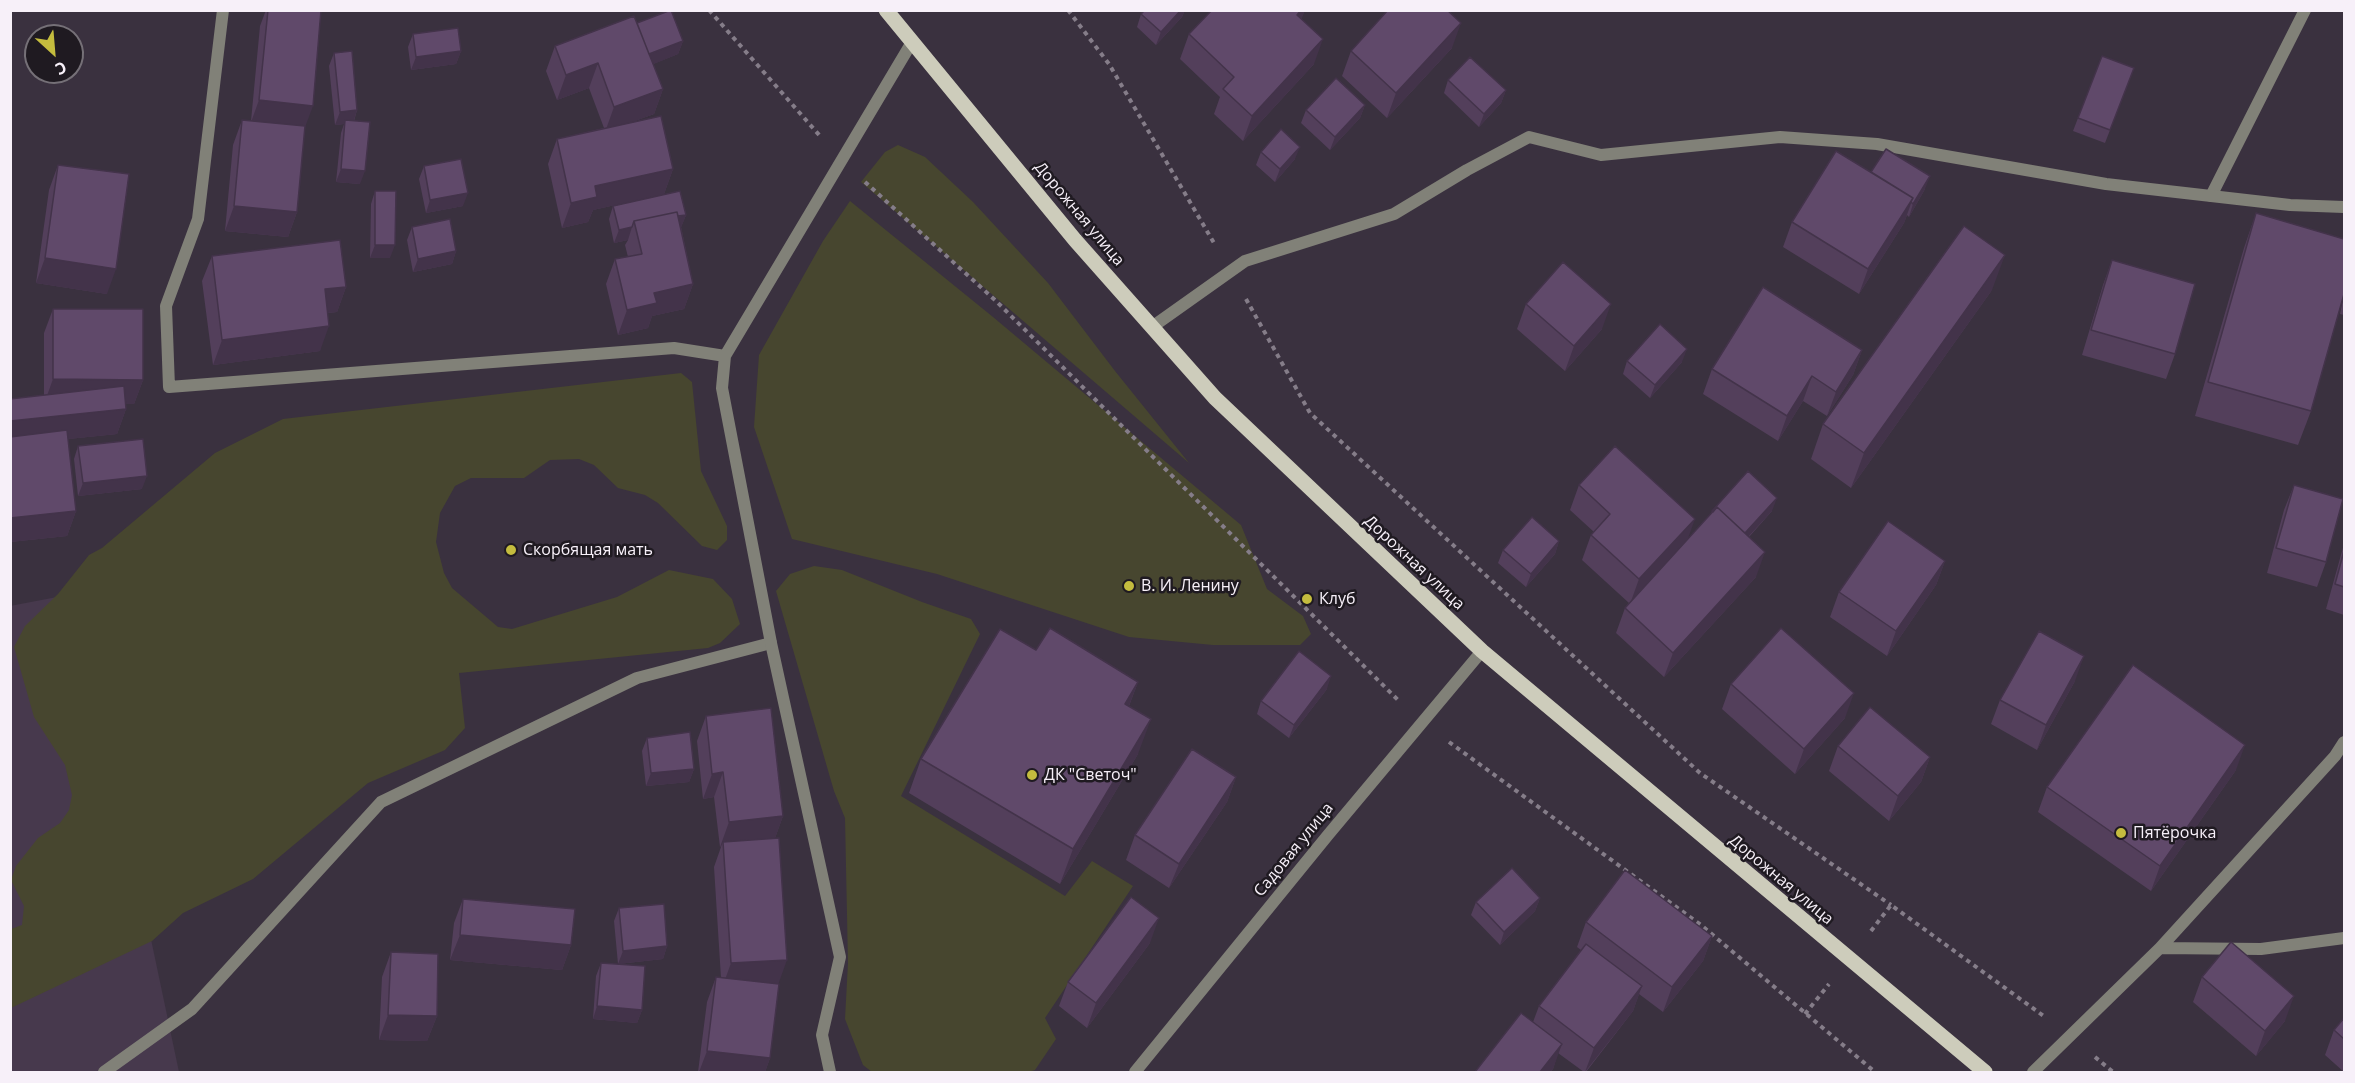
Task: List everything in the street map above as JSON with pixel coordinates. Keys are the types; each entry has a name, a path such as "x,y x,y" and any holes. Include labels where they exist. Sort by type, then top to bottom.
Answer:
{"main road":[{"name":"Дорожная улица","path":"886,10 1075,240 1215,398 1482,651 1848,960 1985,1072"}],"street":[{"path":"223,10 198,219 166,306 169,387 674,348 725,356"},
{"path":"2211,196 2305,10"},
{"path":"830,1072 822,1035 840,957 771,643 722,387 725,356 912,42"},
{"path":"1152,327 1245,261 1394,214 1467,170 1529,137 1601,155 1780,137 1877,144 2106,184 2290,205 2344,207"},
{"path":"104,1072 192,1009 381,802 637,678 771,643"},
{"name":"Садовая улица","path":"1135,1072 1482,651"},
{"path":"2033,1072 2160,948 2335,756 2344,742"},
{"path":"2160,948 2261,949 2344,938"}],"path":[{"path":"709,10 841,160 995,300 1421,723 1701,925 1875,1072"},
{"path":"1068,10 1109,64 1310,413 1700,773 1891,905 2071,1036 2113,1072"},
{"path":"1805,1014 1891,905"}],"shaded area":[{"path":"898,145 925,157 973,202 1048,283 1189,463 861,182 885,152"},
{"path":"850,201 993,317 1241,525 1267,589 1303,616 1311,634 1300,645 1213,645 1129,637 937,574 792,539 754,427 759,355 823,241"},
{"path":"681,373 692,382 701,471 727,526 727,540 717,550 702,546 658,503 645,495 618,488 594,465 579,459 550,460 524,478 471,478 455,486 440,513 436,542 444,573 452,588 498,627 512,629 617,597 669,570 713,579 732,599 740,624 720,643 708,648 459,673 465,728 445,750 368,783 253,879 183,913 152,941 11,1008 11,929 22,925 24,906 11,880 16,866 38,838 60,823 69,810 72,795 65,765 34,717 14,647 25,626 58,594 89,555 102,548 215,453 283,419"},
{"path":"814,566 842,570 971,619 980,634 901,796 1065,896 1092,861 1133,886 1045,1018 1056,1039 1035,1070 1028,1072 872,1072 863,1065 845,1019 848,963 845,818 834,791 776,591 790,574"},
{"path":"78,593 179,1072 11,1072 10,606"}],"building":[{"path":"268,10 321,10 313,106 259,100"},
{"path":"671,10 683,41 649,54 637,23"},
{"path":"1145,10 1181,10 1161,32 1141,14"},
{"path":"1212,10 1301,10 1297,15 1323,39 1252,116 1223,89 1234,77 1189,34"},
{"path":"1388,10 1447,10 1461,23 1396,93 1351,51"},
{"path":"634,16 663,89 614,107 598,63 566,75 555,46"},
{"path":"458,28 461,51 416,57 413,34"},
{"path":"352,51 357,110 340,112 334,53"},
{"path":"2102,56 2134,68 2110,130 2078,118"},
{"path":"1470,57 1506,90 1484,114 1448,80"},
{"path":"1336,78 1365,105 1335,137 1306,110"},
{"path":"661,116 673,169 595,186 597,197 571,203 557,139"},
{"path":"242,120 305,126 297,212 234,206"},
{"path":"345,120 370,122 365,171 341,169"},
{"path":"1281,129 1300,147 1280,169 1261,152"},
{"path":"1886,149 1930,176 1913,204 1911,202 1913,198 1871,172"},
{"path":"1836,151 1913,198 1868,269 1792,222"},
{"path":"461,159 468,193 430,200 424,166"},
{"path":"58,165 129,174 116,269 45,258"},
{"path":"375,191 396,191 395,245 375,245"},
{"path":"680,191 686,215 678,216 677,212 634,221 632,227 619,230 613,206"},
{"path":"677,212 693,284 654,293 657,303 627,310 615,259 642,254 634,221"},
{"path":"2256,213 2344,239 2344,294 2311,411 2208,382"},
{"path":"450,219 456,251 418,259 412,227"},
{"path":"1964,226 2005,255 1864,453 1823,424"},
{"path":"340,240 346,287 325,289 329,326 222,340 212,256"},
{"path":"2112,260 2195,284 2175,354 2091,330"},
{"path":"1563,262 1611,304 1574,346 1526,304"},
{"path":"1763,287 1862,350 1836,392 1812,376 1787,416 1712,369"},
{"path":"53,309 143,309 143,380 53,379"},
{"path":"1660,324 1687,349 1655,385 1627,361"},
{"path":"124,386 126,409 10,421 10,399"},
{"path":"67,430 76,511 10,518 10,437"},
{"path":"143,439 147,476 83,483 78,446"},
{"path":"1615,446 1695,519 1639,579 1591,535 1610,514 1579,485"},
{"path":"1748,471 1777,498 1745,533 1717,507 1712,511"},
{"path":"2294,485 2343,499 2326,562 2276,548"},
{"path":"1717,507 1765,552 1673,653 1625,608"},
{"path":"1532,517 1559,541 1531,574 1503,550"},
{"path":"1888,521 1945,561 1896,631 1839,592"},
{"path":"2344,551 2344,587 2335,584"},
{"path":"1050,628 1138,682 1125,704 1151,719 1073,849 921,759 1000,629 1036,650"},
{"path":"1781,628 1854,693 1804,749 1731,684"},
{"path":"2039,631 2084,656 2046,725 2000,700"},
{"path":"1299,651 1331,676 1294,725 1261,701"},
{"path":"2133,665 2245,745 2160,866 2047,787"},
{"path":"1870,707 1930,757 1898,796 1838,746"},
{"path":"771,708 783,816 729,822 723,772 712,774 706,716"},
{"path":"690,732 694,769 651,773 647,738"},
{"path":"1192,749 1236,777 1179,864 1135,835"},
{"path":"779,838 787,960 731,963 723,842"},
{"path":"1512,868 1540,898 1504,932 1476,902"},
{"path":"1625,870 1712,936 1672,987 1586,922"},
{"path":"1131,897 1159,918 1096,1003 1068,982"},
{"path":"463,899 575,909 571,945 460,935"},
{"path":"664,904 667,946 623,951 619,908"},
{"path":"2231,942 2294,996 2265,1031 2202,977"},
{"path":"1586,944 1642,986 1594,1048 1539,1006"},
{"path":"391,952 438,954 437,1016 388,1015"},
{"path":"601,963 645,966 642,1010 597,1006"},
{"path":"716,977 779,984 770,1058 707,1051"},
{"path":"1521,1013 1562,1044 1540,1072 1475,1072"},
{"path":"2344,1018 2344,1039 2334,1030"}],"place":[{"name":"Скорбящая мать","path":"511,550"},
{"name":"В. И. Ленину","path":"1129,586"},
{"name":"Клуб","path":"1307,599"},
{"name":"ДК \"Светоч\"","path":"1032,775"},
{"name":"Пятёрочка","path":"2121,833"}]}
